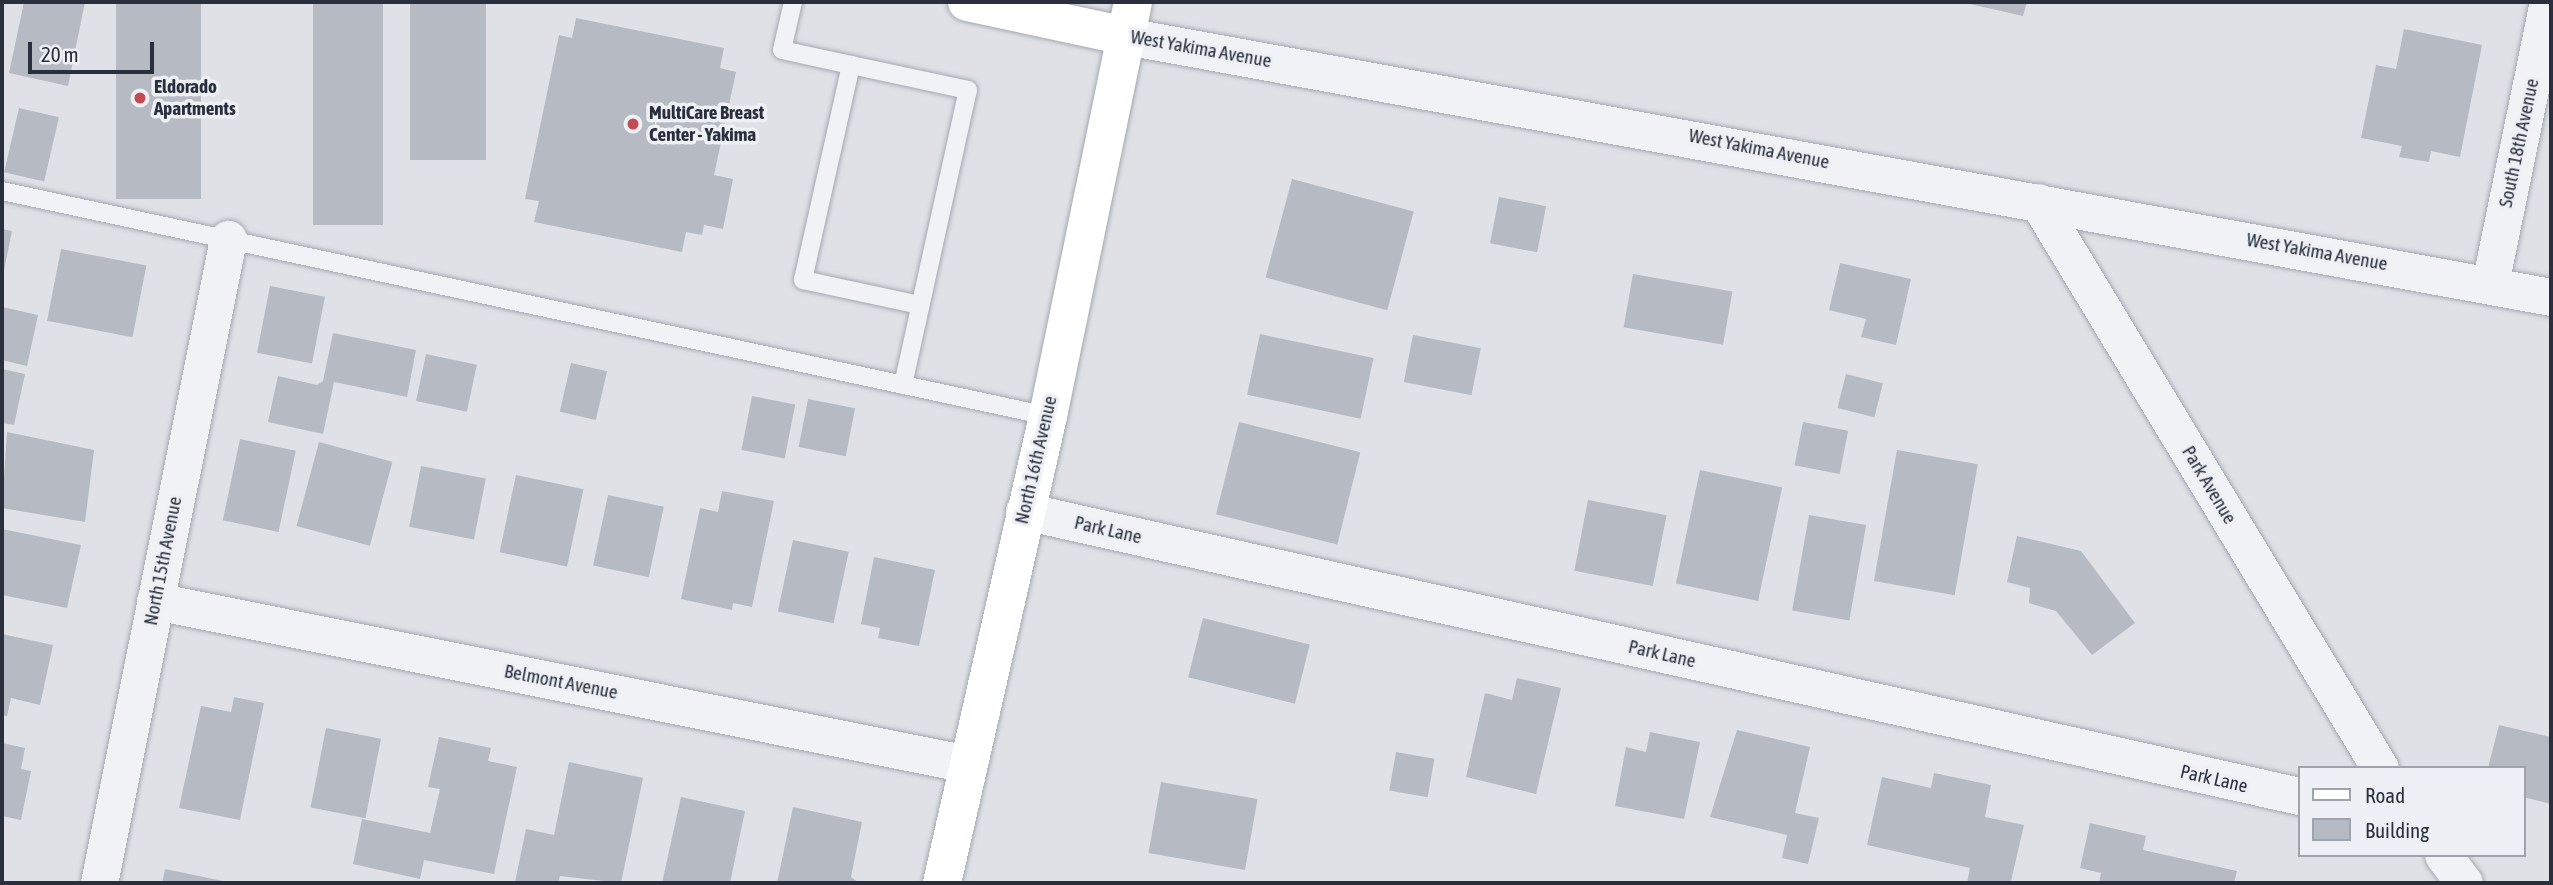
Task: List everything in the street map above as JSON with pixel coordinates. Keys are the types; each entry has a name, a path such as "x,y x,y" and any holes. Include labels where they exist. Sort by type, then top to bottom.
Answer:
{"main road":[{"name":"West Yakima Avenue","path":"967,2 1129,19"},
{"name":"North 16th Avenue","path":"942,883 1024,511 1048,416 1129,19"}],"street":[{"name":"South 18th Avenue","path":"2490,284 2548,2"},
{"name":"West Yakima Avenue","path":"1129,19 2038,202 2551,297"},
{"name":"Park Avenue","path":"2038,202 2379,766"},
{"name":"North 15th Avenue","path":"99,883 228,239"},
{"name":"Park Lane","path":"1024,511 2298,796"},
{"name":"Belmont Avenue","path":"155,601 968,764"},
{"path":"2444,857 2464,883"}],"lane":[{"path":"793,2 782,50 968,90 903,385"},
{"path":"851,65 803,280 920,305"},
{"path":"2,191 1048,416"}],"building":[{"path":"24,2 85,2 68,86 9,73"},
{"name":"Eldorado Apartments","path":"116,2 201,2 201,199 116,199"},
{"name":"Eldorado Apartments","path":"313,2 383,2 383,225 313,225"},
{"path":"410,2 486,2 486,160 410,160"},
{"path":"1961,2 2027,2 2023,16"},
{"name":"MultiCare Breast Center - Yakima","path":"576,18 724,48 720,68 736,72 714,175 733,179 723,229 704,225 702,235 686,232 682,252 534,222 539,201 525,199 559,35 572,38"},
{"path":"2404,29 2482,45 2460,157 2431,151 2429,162 2399,157 2402,146 2361,138 2376,65 2396,69"},
{"path":"19,108 59,117 44,182 4,172"},
{"path":"1292,179 1414,212 1387,310 1266,278"},
{"path":"1499,197 1546,206 1537,252 1490,243"},
{"path":"2,229 12,231 3,275 2,275"},
{"path":"61,249 146,266 132,337 47,321"},
{"path":"1840,263 1911,279 1896,345 1861,337 1866,319 1829,310"},
{"path":"1633,274 1732,292 1723,345 1624,327"},
{"path":"270,286 325,297 312,363 257,353"},
{"path":"2,307 38,315 27,366 2,360"},
{"path":"333,333 416,350 407,397 334,382 323,434 268,422 278,376 317,385 323,381"},
{"path":"1260,334 1373,358 1361,419 1247,395"},
{"path":"1413,335 1481,348 1472,395 1404,382"},
{"path":"426,354 477,365 467,412 416,401"},
{"path":"571,363 607,371 596,420 560,412"},
{"path":"2,369 25,374 14,425 2,423"},
{"path":"1846,374 1883,383 1874,417 1838,408"},
{"path":"752,396 795,404 785,458 742,450"},
{"path":"808,399 855,408 846,456 799,447"},
{"path":"1239,422 1360,452 1337,544 1216,514"},
{"path":"1803,422 1848,431 1840,474 1795,465"},
{"path":"7,432 94,450 85,522 2,508"},
{"path":"240,439 296,451 278,532 223,520"},
{"path":"319,442 392,462 370,546 296,526"},
{"path":"1897,450 1978,464 1955,595 1874,581"},
{"path":"421,466 486,479 474,539 409,527"},
{"path":"1700,470 1782,487 1758,601 1676,583"},
{"path":"516,475 583,489 567,567 500,552"},
{"path":"722,491 774,501 752,607 733,603 732,610 681,599 700,508 718,512"},
{"path":"608,495 664,507 649,577 593,565"},
{"path":"1588,500 1667,515 1653,586 1574,571"},
{"path":"1809,515 1866,525 1849,621 1792,611"},
{"path":"2,529 81,545 67,608 2,595"},
{"path":"2017,536 2081,551 2135,623 2092,655 2056,611 2029,603 2030,588 2007,582"},
{"path":"793,540 849,552 834,623 778,611"},
{"path":"874,557 935,570 919,646 878,638 880,628 861,624"},
{"path":"1203,618 1310,645 1295,704 1188,677"},
{"path":"2,634 53,645 40,705 11,698 7,716 2,715"},
{"path":"1517,678 1561,688 1536,794 1466,777 1485,693 1512,700"},
{"path":"234,697 264,703 240,820 179,808 201,706 231,712"},
{"path":"2499,725 2551,737 2551,804 2525,798 2525,766 2489,766"},
{"path":"326,728 381,739 366,818 311,808"},
{"path":"1737,730 1810,747 1795,813 1819,818 1808,864 1782,858 1787,835 1710,817"},
{"path":"1650,732 1700,742 1684,819 1615,806 1626,747 1646,752"},
{"path":"439,737 491,748 488,761 517,767 494,874 424,860 420,879 353,864 362,819 430,833 440,789 428,787"},
{"path":"2,743 25,748 21,769 31,771 21,820 2,816"},
{"path":"1396,752 1434,759 1428,797 1389,790"},
{"path":"569,762 643,778 621,883 560,876 558,883 515,882 526,829 554,835"},
{"path":"1934,773 1991,785 1985,817 2024,825 2011,881 2018,883 1967,883 1970,868 1867,845 1882,777 1931,788"},
{"path":"1161,782 1258,799 1245,870 1148,853"},
{"path":"681,797 745,811 730,883 662,883"},
{"path":"793,807 862,822 851,877 859,883 777,883"},
{"path":"2090,823 2146,836 2143,850 2237,871 2234,883 2099,883 2101,873 2080,868"},
{"path":"165,869 228,882 228,883 162,883"}],"place":[{"name":"Eldorado Apartments","path":"140,98"},
{"name":"MultiCare Breast Center - Yakima","path":"633,124"}]}
